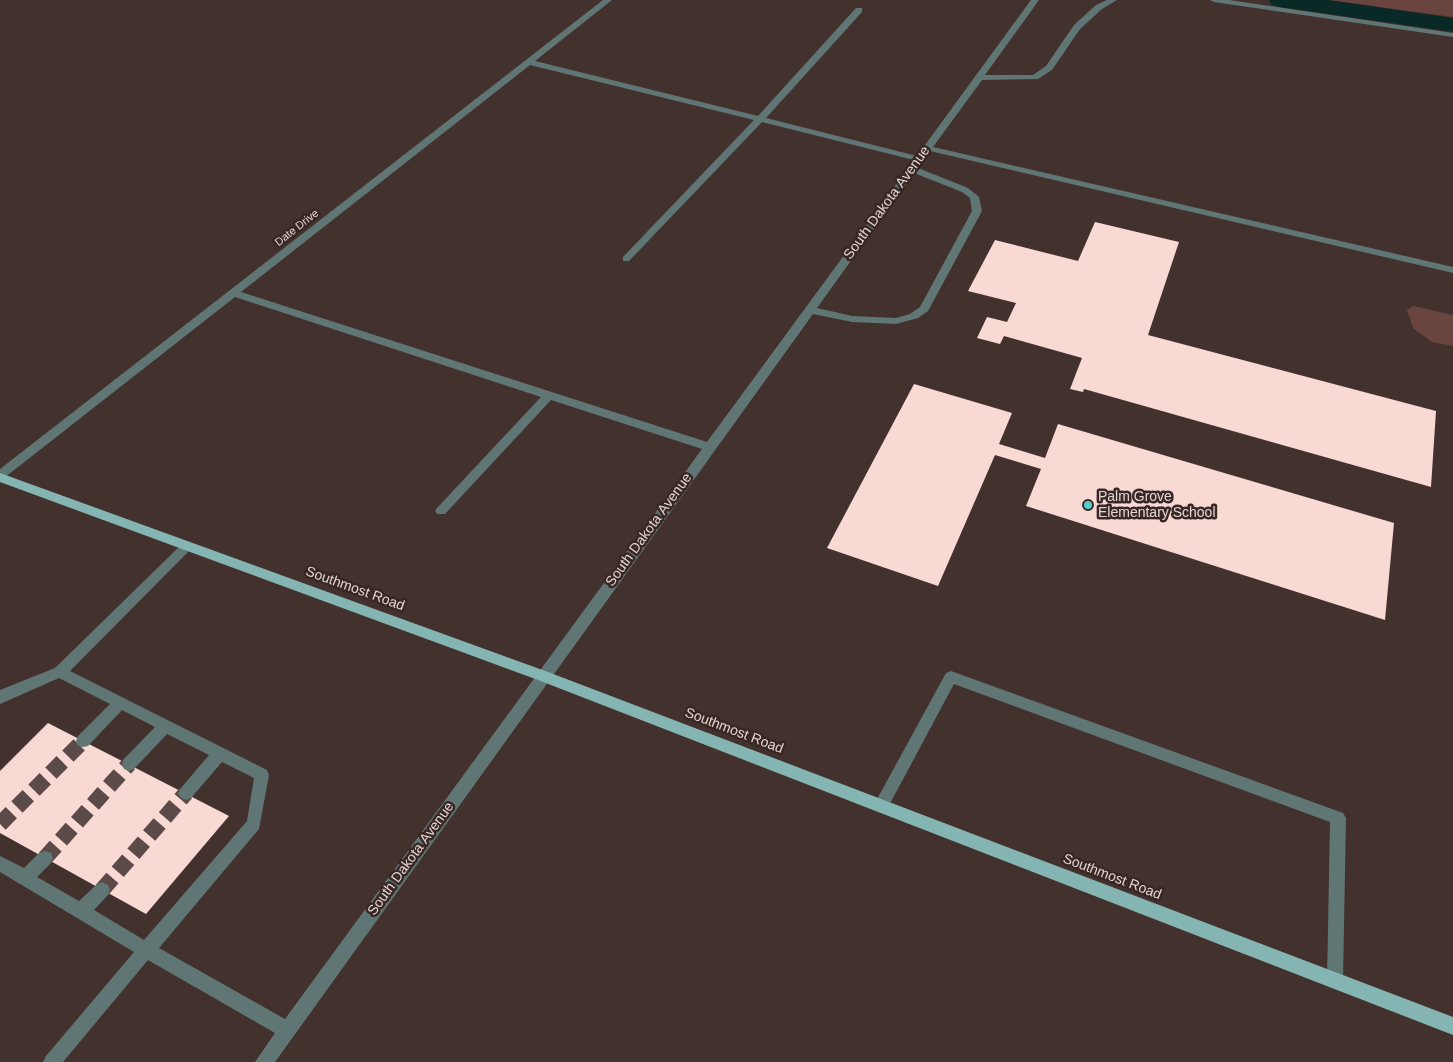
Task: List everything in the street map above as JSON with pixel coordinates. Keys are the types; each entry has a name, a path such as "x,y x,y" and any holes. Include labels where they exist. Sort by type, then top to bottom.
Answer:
{"main road":[{"name":"Southmost Road","path":"0,476 186,547 543,676 1453,1026"}],"street":[{"name":"Date Drive","path":"0,476 608,0"},
{"name":"South Dakota Avenue","path":"264,1062 1035,0"},
{"path":"979,77 1035,77 1049,68 1077,27 1099,8 1113,0"},
{"path":"1214,0 1453,35"},
{"path":"626,259 760,119 859,10"},
{"path":"530,62 920,159"},
{"path":"927,148 1453,270"},
{"path":"810,310 852,319 896,321 914,316 924,309 977,211 974,197 965,190 912,169"},
{"path":"234,293 710,447"},
{"path":"441,511 549,395"},
{"path":"0,698 5,694 60,672 186,547"},
{"path":"52,1062 254,824 262,775 60,672"},
{"path":"881,806 951,676 1338,818 1334,981"},
{"path":"83,741 120,702"},
{"path":"129,764 166,726"},
{"path":"186,793 220,753"},
{"path":"25,878 45,858"},
{"path":"0,863 80,912 287,1030"},
{"path":"80,912 102,890"}],"shaded area":[{"path":"1329,0 1453,0 1453,17"},
{"path":"1413,306 1453,315 1453,346 1432,342 1413,328 1407,310"}],"building":[{"path":"1095,222 1179,242 1148,335 1436,411 1431,487 1084,389 1083,392 1070,389 1082,358 1004,336 1000,344 977,338 987,317 1007,322 1016,303 968,291 995,240 1078,261"},
{"path":"914,384 1012,413 999,444 1045,458 1058,424 1394,523 1385,620 1026,506 1041,469 995,455 938,586 827,548"},
{"path":"48,723 229,816 146,914 0,833 0,771"}],"waterway":[{"path":"1280,0 1453,25"}],"tunnel":[{"path":"0,824 83,741"},
{"path":"45,858 129,764"},
{"path":"102,890 186,793"}],"place":[{"name":"Palm Grove Elementary School","path":"1088,505"}]}
